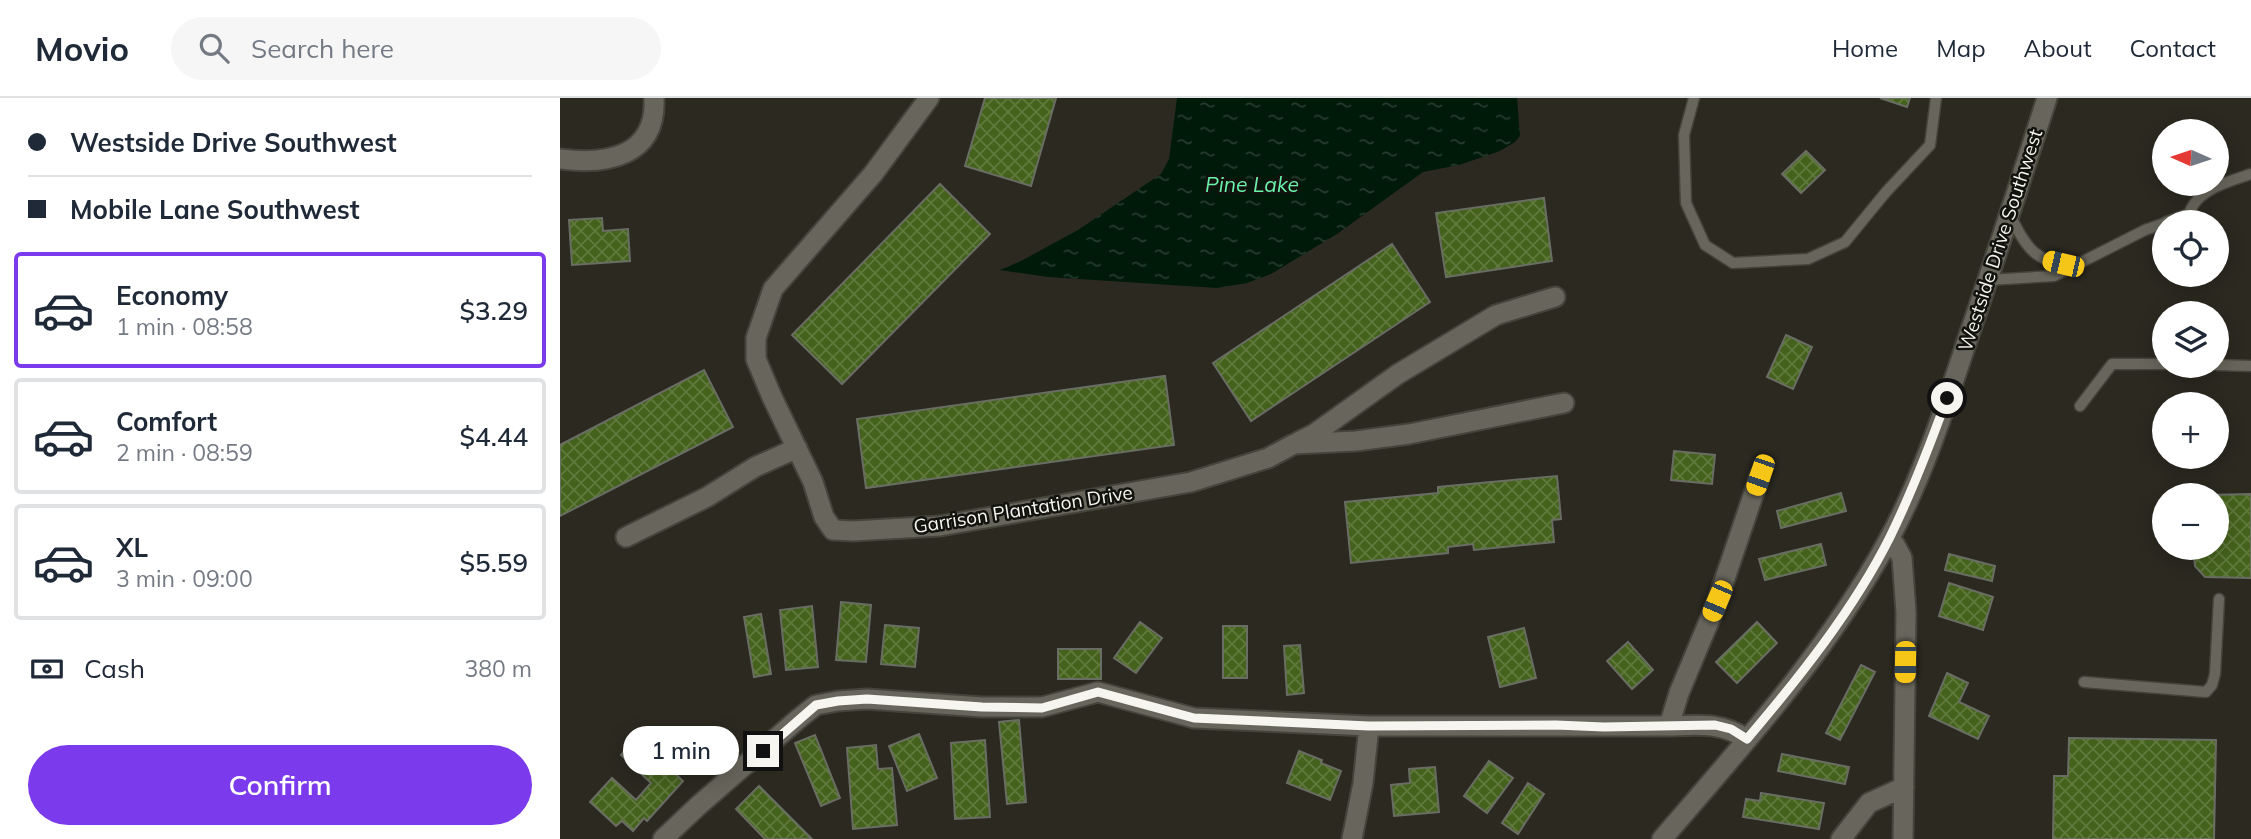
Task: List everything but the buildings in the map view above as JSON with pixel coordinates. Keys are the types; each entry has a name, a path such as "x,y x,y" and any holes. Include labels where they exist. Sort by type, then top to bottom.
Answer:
{"street":[{"path":"560,159 585,162 606,160 625,154 640,143 649,129 654,112 654,98"},
{"name":"Garrison Plantation Drive","path":"929,98 873,174 773,289 756,338 756,359 813,482 824,517 833,530 940,526 1191,482 1268,458 1314,433 1398,374 1496,315 1555,297"},
{"name":"Westside Drive Southwest","path":"1662,839 1747,739 1825,640 1889,539 1924,462 2010,215 2047,98"},
{"name":"Garrison Plantation Drive","path":"1294,444 1356,441 1409,434 1564,403"},
{"path":"626,537 707,497 755,467 797,448"},
{"path":"1669,726 1679,693 1717,601 1760,475"},
{"path":"1889,539 1902,558 1906,612 1903,839"},
{"path":"663,839 816,705 838,701 867,699 1042,708 1098,692 1194,718 1369,726 1715,725 1731,729 1747,739"},
{"path":"1352,839 1363,783 1369,726"},
{"path":"1841,839 1869,803 1903,787"}],"lane":[{"path":"1694,98 1684,135 1686,203 1705,245 1732,263 1808,259 1845,242 1886,192 1930,145 1936,98"},
{"path":"2189,210 2199,197 2251,174"},
{"path":"2010,215 2031,250 2045,260 2077,265"},
{"path":"1988,280 2054,276 2152,228"},
{"path":"2080,406 2112,365 2152,364"},
{"path":"2229,365 2251,366"},
{"path":"2084,681 2206,692 2212,685 2215,674 2219,599"}],"water":[{"name":"Pine Lake","path":"1177,98 1517,98 1520,136 1500,151 1459,165 1423,172 1337,234 1271,274 1247,283 1217,288 1048,277 1000,270 1078,230 1161,174 1169,159"}],"route":[{"path":"763,751 816,705 838,701 867,699 1042,708 1098,692 1194,718 1369,726 1715,725 1731,729 1747,739 1825,640 1866,579 1889,539 1924,462 1947,398"}]}
